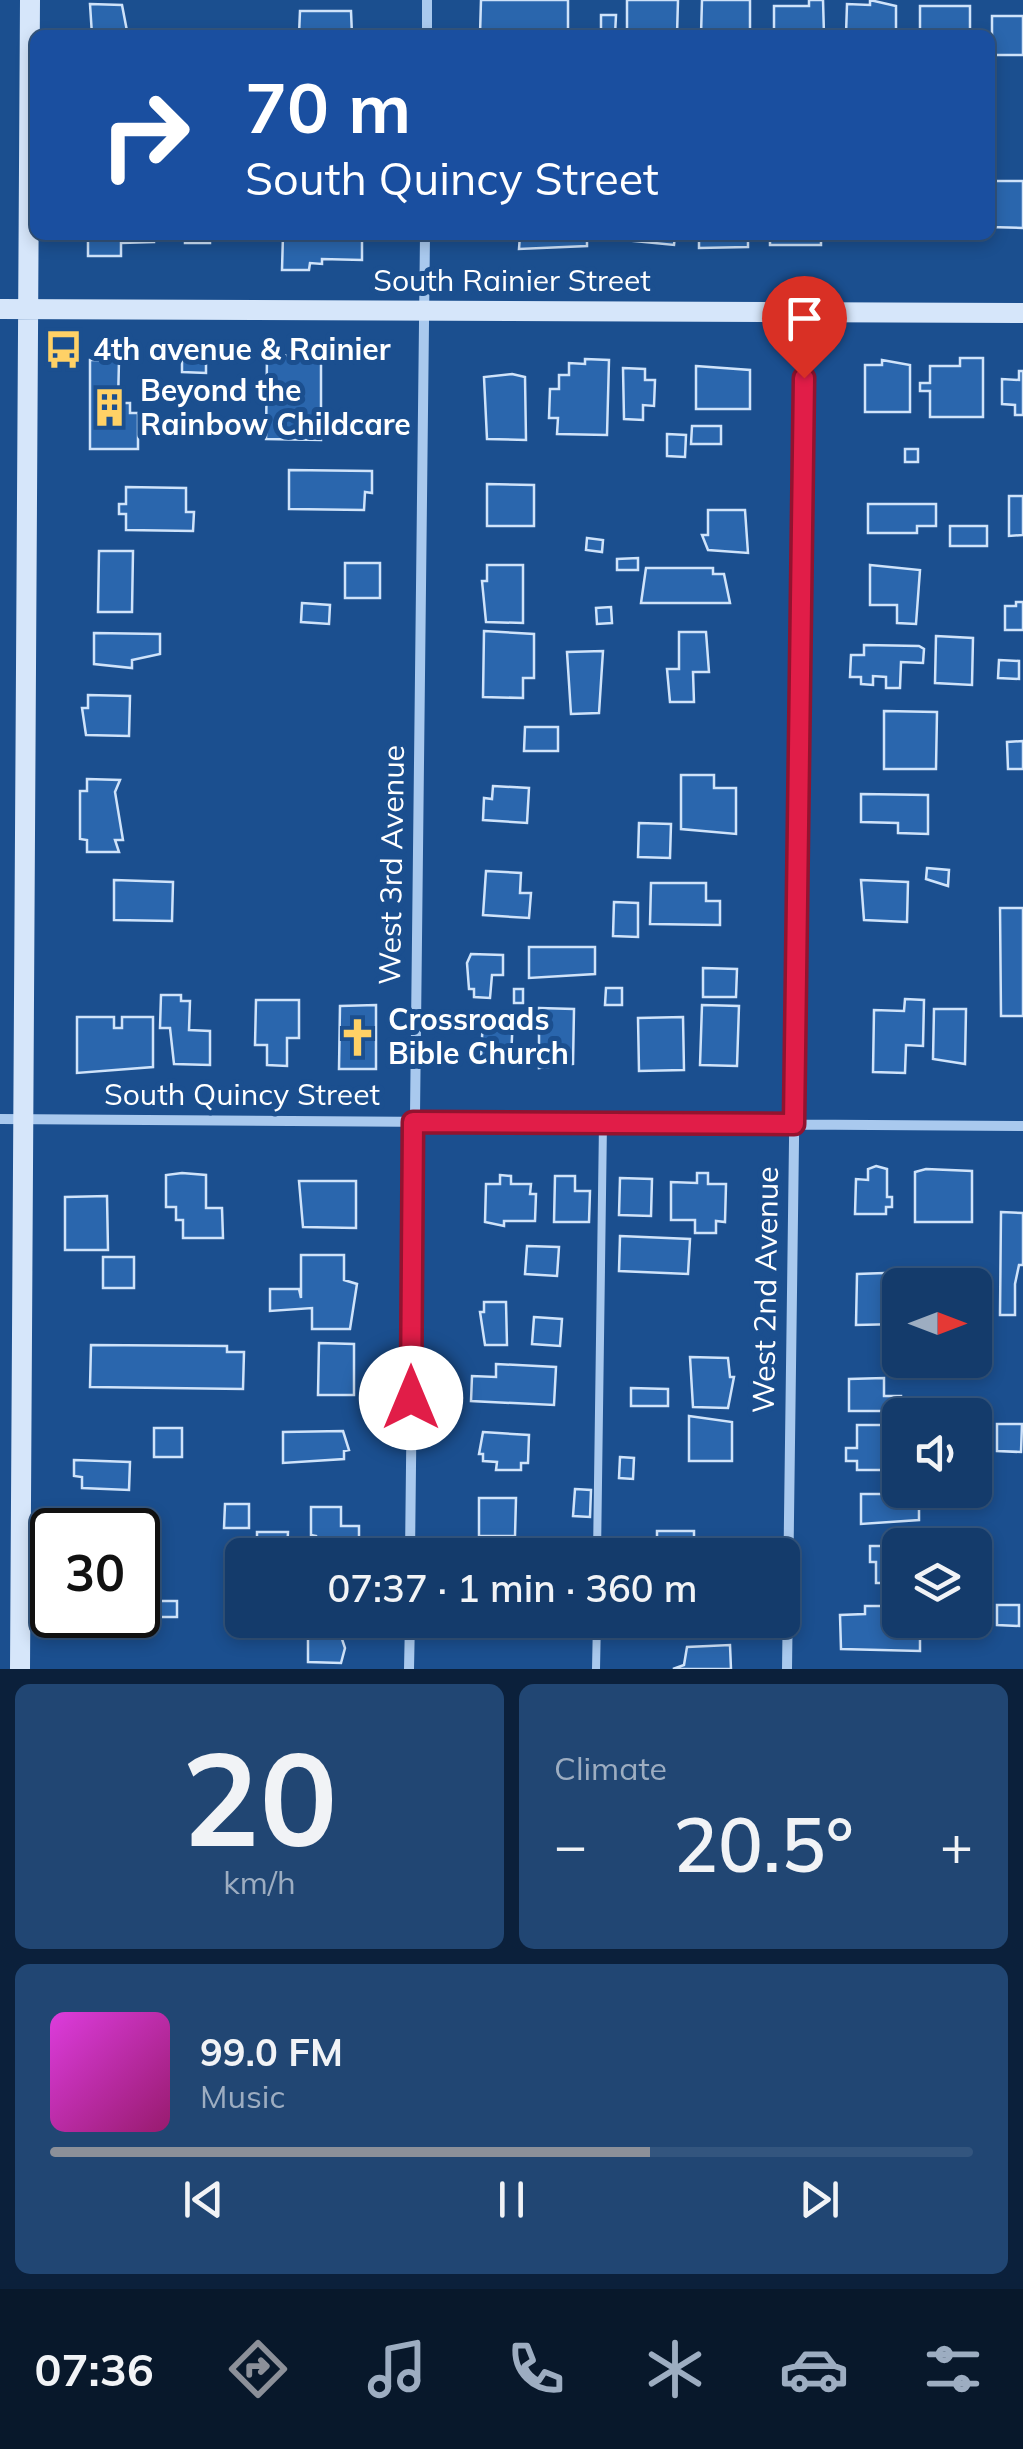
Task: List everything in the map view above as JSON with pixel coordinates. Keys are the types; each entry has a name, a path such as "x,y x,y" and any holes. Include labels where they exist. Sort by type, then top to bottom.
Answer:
{"street":[{"path":"20,1669 30,0"},
{"path":"427,0 427,30"},
{"name":"West 3rd Avenue","path":"410,1538 425,240"},
{"name":"South Rainier Street","path":"0,309 1023,313"},
{"name":"West 2nd Avenue","path":"787,1669 804,312"},
{"name":"South Quincy Street","path":"0,1119 1023,1126"},
{"path":"409,1669 410,1638"}],"lane":[{"path":"597,1538 602,1123"},
{"path":"596,1638 596,1669"}],"building":[{"path":"481,0 568,0 568,30 480,30"},
{"path":"627,0 678,0 677,30 627,30"},
{"path":"702,0 750,0 750,30 701,30"},
{"path":"809,0 823,0 824,30 774,30 774,6 809,6"},
{"path":"870,0 896,6 896,30 846,30 847,4 870,5"},
{"path":"90,4 122,5 127,30 92,30"},
{"path":"920,6 970,6 970,30 920,30"},
{"path":"300,11 351,11 352,30 299,30"},
{"path":"601,15 616,15 615,30 601,30"},
{"path":"992,16 1023,16 1023,55 995,55"},
{"path":"995,181 1023,181 1023,228 995,227"},
{"path":"88,240 154,240 121,243 121,256 88,256"},
{"path":"185,240 210,240 210,243"},
{"path":"283,240 362,240 362,260 322,259 322,264 310,263 309,270 282,270"},
{"path":"520,240 587,240 587,246 519,249"},
{"path":"625,240 674,240 674,245"},
{"path":"699,240 748,240 748,247 699,248"},
{"path":"770,240 821,240 821,245 770,245"},
{"path":"182,344 206,345 206,373 182,372"},
{"path":"267,355 321,356 321,440 266,439"},
{"path":"960,358 983,358 983,417 930,417 930,391 920,391 920,383 930,383 930,366 960,366"},
{"path":"585,359 609,360 607,435 557,434 558,418 549,418 550,389 559,389 559,375 569,375 569,363 585,364"},
{"name":"Beyond the Rainbow Childcare","path":"90,360 119,360 118,403 130,403 130,413 138,413 138,449 90,449"},
{"path":"882,360 910,365 910,412 865,412 865,365 882,365"},
{"path":"696,366 750,370 750,409 696,409"},
{"path":"623,368 645,369 645,380 655,380 654,406 643,405 643,420 624,419"},
{"path":"1019,371 1023,371 1023,415 1015,415 1015,405 1002,404 1002,379 1019,380"},
{"path":"484,377 525,377 526,440 487,439"},
{"path":"692,426 721,426 721,444 691,444"},
{"path":"667,434 686,435 685,457 667,456"},
{"path":"905,449 918,449 918,462 905,462"},
{"path":"289,470 372,471 372,493 365,492 364,510 289,509"},
{"path":"487,484 534,485 534,526 487,526"},
{"path":"126,487 186,488 186,512 194,512 193,531 126,530 126,514 119,514 119,504 126,504"},
{"path":"1009,496 1023,496 1023,535 1009,536"},
{"path":"868,504 936,504 936,526 917,526 917,533 868,533"},
{"path":"708,510 745,510 748,553 708,550 702,535 708,535"},
{"path":"950,526 987,526 987,546 950,546"},
{"path":"587,538 603,540 602,552 586,550"},
{"path":"99,551 133,551 132,612 98,612"},
{"path":"638,558 638,570 617,570 617,559"},
{"path":"345,563 380,563 380,598 345,598"},
{"path":"487,565 523,565 523,623 486,622 482,581 487,581"},
{"path":"870,565 920,570 916,624 897,623 897,605 870,605"},
{"path":"646,568 713,568 713,574 724,574 730,603 641,603"},
{"path":"1016,602 1023,602 1023,630 1005,630 1005,606 1016,606"},
{"path":"302,603 330,605 329,624 301,622"},
{"path":"611,607 612,623 597,624 596,608"},
{"path":"484,631 534,634 534,678 523,678 523,698 483,697"},
{"path":"679,632 706,632 709,672 693,672 694,702 670,702 667,669 679,669"},
{"path":"94,633 160,634 160,654 132,660 132,668 94,664"},
{"path":"936,636 973,638 972,685 935,683"},
{"path":"864,645 919,646 924,649 923,663 901,662 900,688 886,688 886,677 873,676 873,685 861,684 861,677 850,677 851,655 864,655"},
{"path":"603,651 599,713 571,714 567,652"},
{"path":"999,660 1019,661 1019,679 998,678"},
{"path":"88,695 130,696 129,736 86,735 82,708 88,708"},
{"path":"884,711 937,712 936,769 884,769"},
{"path":"525,727 558,727 558,751 524,751"},
{"path":"1023,741 1023,769 1008,769 1007,742"},
{"path":"681,775 714,775 714,788 736,788 736,834 681,829"},
{"path":"87,779 120,780 115,792 123,840 115,840 119,852 87,852 87,840 80,839 80,791 87,791"},
{"path":"493,786 529,788 527,823 483,820 484,798 492,799"},
{"path":"861,794 928,795 928,834 898,833 898,823 861,822"},
{"path":"639,823 671,824 670,858 638,857"},
{"path":"927,868 949,870 948,886 926,879"},
{"path":"486,871 521,873 520,893 531,893 529,918 483,915"},
{"path":"114,880 173,882 172,921 114,920"},
{"path":"861,880 908,882 907,922 864,920"},
{"path":"651,883 706,883 706,901 720,901 720,925 650,924"},
{"path":"614,902 638,903 638,937 613,936"},
{"path":"1000,908 1023,908 1023,1016 1001,1016"},
{"path":"529,947 595,947 595,974 529,978"},
{"path":"471,954 503,955 503,975 492,975 490,998 474,997 474,989 469,989 467,963"},
{"path":"703,968 737,969 736,997 703,997"},
{"path":"606,988 622,988 622,1005 605,1005"},
{"path":"514,989 523,989 523,1003 514,1003"},
{"path":"161,995 181,995 181,1001 190,1001 189,1030 210,1031 210,1065 174,1064 170,1028 160,1028"},
{"path":"905,999 924,1000 923,1046 906,1045 905,1073 873,1072 874,1010 904,1011"},
{"path":"256,1000 299,1000 299,1038 287,1038 287,1066 267,1065 267,1045 255,1045"},
{"name":"Crossroads Bible Church","path":"376,1005 376,1069 339,1069 340,1006"},
{"path":"702,1005 739,1006 737,1066 700,1065"},
{"path":"539,1008 574,1009 573,1064 539,1068"},
{"path":"934,1009 966,1009 965,1064 933,1059"},
{"path":"498,1014 513,1014 511,1060 481,1059 483,1017 498,1018"},
{"path":"77,1017 114,1017 114,1028 122,1028 122,1017 153,1017 153,1067 77,1073"},
{"path":"683,1017 684,1070 639,1071 638,1018"},
{"path":"868,1169 887,1169 887,1197 892,1197 892,1207 886,1207 886,1214 855,1214 856,1179 868,1180"},
{"path":"972,1171 972,1222 915,1222 915,1172"},
{"path":"697,1173 708,1173 708,1184 726,1184 725,1222 716,1221 716,1233 695,1233 695,1220 671,1220 671,1182 697,1183"},
{"path":"166,1175 206,1175 206,1208 222,1208 223,1238 183,1238 183,1220 176,1220 176,1207 166,1207"},
{"path":"500,1175 511,1176 511,1184 531,1184 530,1194 536,1194 535,1221 504,1221 504,1226 485,1222 486,1184 500,1184"},
{"path":"555,1176 575,1176 575,1191 590,1191 589,1222 554,1222"},
{"path":"620,1178 652,1179 651,1216 619,1215"},
{"path":"299,1181 356,1181 356,1228 303,1227"},
{"path":"107,1196 108,1250 65,1250 65,1197"},
{"path":"1001,1212 1023,1213 1023,1265 1019,1265 1015,1284 1015,1315 1000,1315"},
{"path":"620,1236 690,1239 688,1274 619,1271"},
{"path":"527,1246 559,1247 557,1276 525,1274"},
{"path":"301,1255 344,1255 344,1280 357,1284 350,1329 312,1329 312,1308 270,1311 270,1289 299,1289 301,1298"},
{"path":"103,1257 134,1257 134,1288 103,1288"},
{"path":"882,1273 882,1324 856,1325 857,1274"},
{"path":"484,1302 506,1302 507,1345 485,1345 480,1312 484,1312"},
{"path":"534,1317 562,1319 560,1346 532,1344"},
{"path":"319,1343 354,1344 354,1395 318,1395"},
{"path":"91,1345 227,1346 227,1352 244,1352 243,1389 90,1387"},
{"path":"690,1357 728,1358 730,1377 734,1377 728,1408 693,1407"},
{"path":"496,1364 556,1367 554,1405 471,1401 472,1376 496,1377"},
{"path":"884,1378 884,1396 901,1398 882,1398 882,1411 849,1411 849,1379"},
{"path":"631,1388 668,1389 668,1406 631,1406"},
{"path":"689,1416 732,1422 732,1461 689,1461"},
{"path":"997,1424 1022,1424 1021,1452 997,1451"},
{"path":"857,1425 882,1425 882,1470 857,1470 857,1461 846,1461 846,1448 857,1448"},
{"path":"154,1428 182,1428 182,1457 154,1457"},
{"path":"343,1431 349,1450 344,1451 344,1459 283,1463 283,1432"},
{"path":"483,1432 529,1435 528,1463 521,1463 521,1470 496,1470 497,1462 483,1461 483,1454 479,1454"},
{"path":"620,1457 634,1458 633,1479 619,1478"},
{"path":"74,1460 130,1462 129,1490 82,1488 82,1477 74,1476"},
{"path":"575,1489 591,1490 590,1517 573,1516"},
{"path":"861,1494 882,1494 882,1508 919,1508 919,1520 861,1524"},
{"path":"479,1498 516,1498 515,1536 479,1536"},
{"path":"225,1504 249,1504 249,1528 224,1528"},
{"path":"311,1507 341,1507 341,1526 359,1526 359,1538 311,1535"},
{"path":"657,1531 694,1531 694,1538 657,1538"},
{"path":"257,1532 288,1532 288,1538 257,1538"},
{"path":"870,1546 882,1546 882,1583 876,1583 876,1562 870,1562"},
{"path":"160,1601 177,1601 177,1617 160,1617"},
{"path":"997,1605 1019,1605 1019,1626 997,1625"},
{"path":"865,1606 882,1606 882,1638 920,1638 920,1651 841,1649 840,1615 865,1614"},
{"path":"308,1638 342,1638 345,1648 341,1663 308,1662"},
{"path":"730,1645 731,1669 673,1669 684,1665 687,1647"}],"place":[{"name":"4th avenue & Rainier","path":"63,350"},
{"name":"Beyond the Rainbow Childcare","path":"110,408"},
{"name":"Crossroads Bible Church","path":"358,1037"}],"route":[{"path":"411,1398 413,1122 794,1124 804,378"}]}
